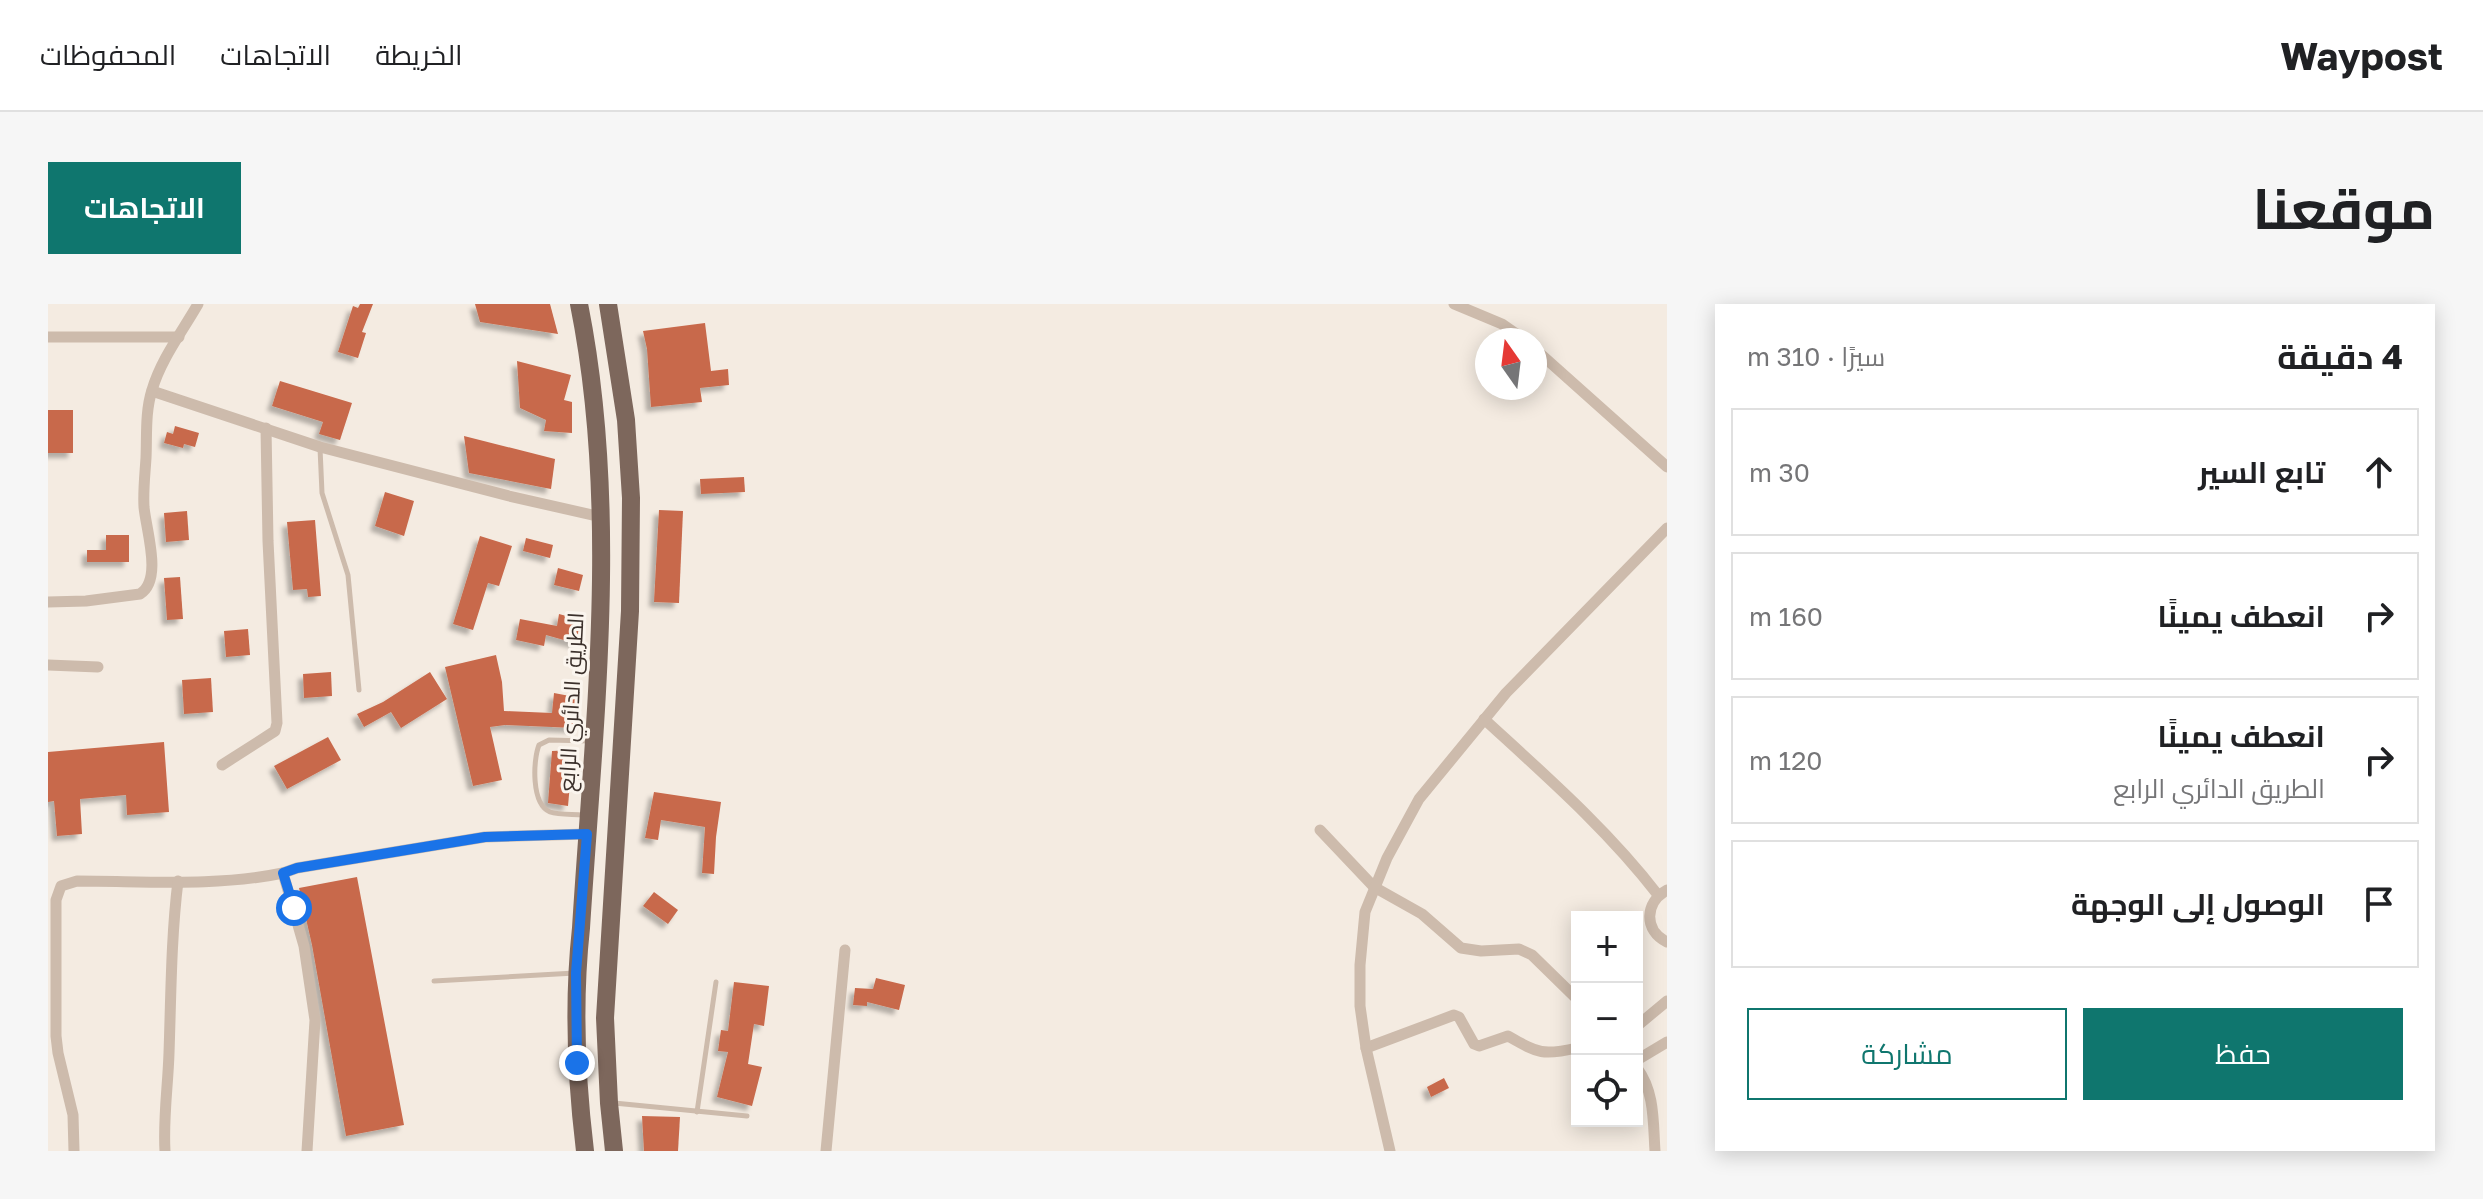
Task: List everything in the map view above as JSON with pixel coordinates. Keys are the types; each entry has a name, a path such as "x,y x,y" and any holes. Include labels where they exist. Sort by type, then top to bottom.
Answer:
{"main road":[{"name":"الطريق الدائري الرابع","path":"579,304 597,427 601,517 601,610 576,973 577,1063 585,1151"},
{"path":"608,304 626,420 631,498 630,611 605,1018 614,1151"}],"street":[{"path":"48,602 140,594 147,589 152,566 144,505 148,410 163,364 198,304"},
{"path":"1454,304 1508,328"},
{"path":"48,337 179,337"},
{"path":"1547,360 1667,467"},
{"path":"152,391 320,447 601,517"},
{"path":"222,765 275,731 277,723 266,428"},
{"path":"1390,1151 1366,1048 1360,1006 1365,912 1374,887 1419,799 1484,719 1667,528"},
{"path":"48,665 98,667"},
{"path":"1484,719 1585,812 1662,892 1652,903 1649,913 1655,933 1667,942"},
{"path":"74,1151 73,1115 56,1036 56,900 61,886 77,881 262,878 297,868 485,837 587,825"},
{"path":"1320,830 1374,887 1422,914 1461,948 1481,951 1519,949 1532,955 1571,993"},
{"path":"283,873 304,946 315,1020 307,1151"},
{"path":"165,1151 163,1122 178,881"},
{"path":"826,1151 845,950"},
{"path":"1643,1021 1667,1001"},
{"path":"1366,1048 1454,1015 1459,1017 1474,1044 1479,1046 1508,1036 1538,1052 1571,1049"},
{"path":"1643,1056 1667,1042"},
{"path":"1643,1076 1650,1096 1655,1151"}],"lane":[{"path":"320,447 322,493 348,575 359,690"},
{"path":"587,825 550,812 541,805 536,793 535,754 539,745 549,740 593,741"},
{"path":"434,981 576,973"},
{"path":"697,1112 716,982"},
{"path":"609,1103 747,1116"}],"building":[{"path":"360,304 373,304 362,332 366,333 358,358 338,352 353,306 358,308"},
{"path":"475,304 550,304 558,334 480,322"},
{"path":"705,323 711,371 728,369 729,385 700,388 702,402 651,407 643,331"},
{"path":"517,361 571,375 564,400 572,402 572,433 544,431 546,420 520,408"},
{"path":"280,381 352,403 340,440 319,434 323,422 272,406"},
{"path":"48,410 73,410 73,453 48,453"},
{"path":"175,426 199,433 195,447 184,444 183,448 164,443 167,432 173,434"},
{"path":"464,436 555,459 551,489 469,473"},
{"path":"744,477 745,492 701,494 700,479"},
{"path":"385,492 414,501 404,536 375,526"},
{"path":"659,510 683,511 679,603 654,602"},
{"path":"187,511 189,540 166,542 164,513"},
{"path":"315,520 321,596 308,597 307,589 293,590 287,522"},
{"path":"106,535 129,535 129,562 87,562 87,550 106,550"},
{"path":"480,536 512,546 499,586 488,583 473,630 453,624"},
{"path":"526,538 553,545 550,558 523,551"},
{"path":"558,568 583,575 579,591 554,585"},
{"path":"180,577 183,619 167,620 164,578"},
{"path":"559,614 581,620 578,644 546,635 544,646 516,640 520,619 557,626"},
{"path":"248,629 250,655 226,657 224,631"},
{"path":"496,655 504,711 552,713 554,693 575,697 575,728 490,727 502,780 473,786 445,667"},
{"path":"331,672 332,696 304,698 303,674"},
{"path":"430,672 447,699 401,728 391,712 364,727 357,714 383,702"},
{"path":"211,678 213,712 184,714 182,680"},
{"path":"328,737 341,760 287,789 274,766"},
{"path":"164,742 169,812 127,815 126,795 80,799 82,834 57,836 54,801 48,802 48,752"},
{"path":"573,750 568,806 548,803 552,751"},
{"path":"654,792 721,802 714,874 702,873 705,827 661,820 658,840 645,838"},
{"path":"357,877 404,1125 346,1136 299,888"},
{"path":"654,892 678,910 668,924 643,906"},
{"path":"876,978 905,985 899,1010 867,1002 867,1006 853,1005 855,988 873,989"},
{"path":"734,982 769,986 764,1026 754,1024 748,1064 762,1067 752,1106 717,1097 728,1052 718,1051 721,1030 728,1031"},
{"path":"1444,1078 1449,1088 1431,1097 1427,1087"},
{"path":"642,1116 680,1117 678,1151 644,1151"}],"route":[{"path":"294,908 283,873 297,868 485,837 587,834 576,973 577,1063"}]}
